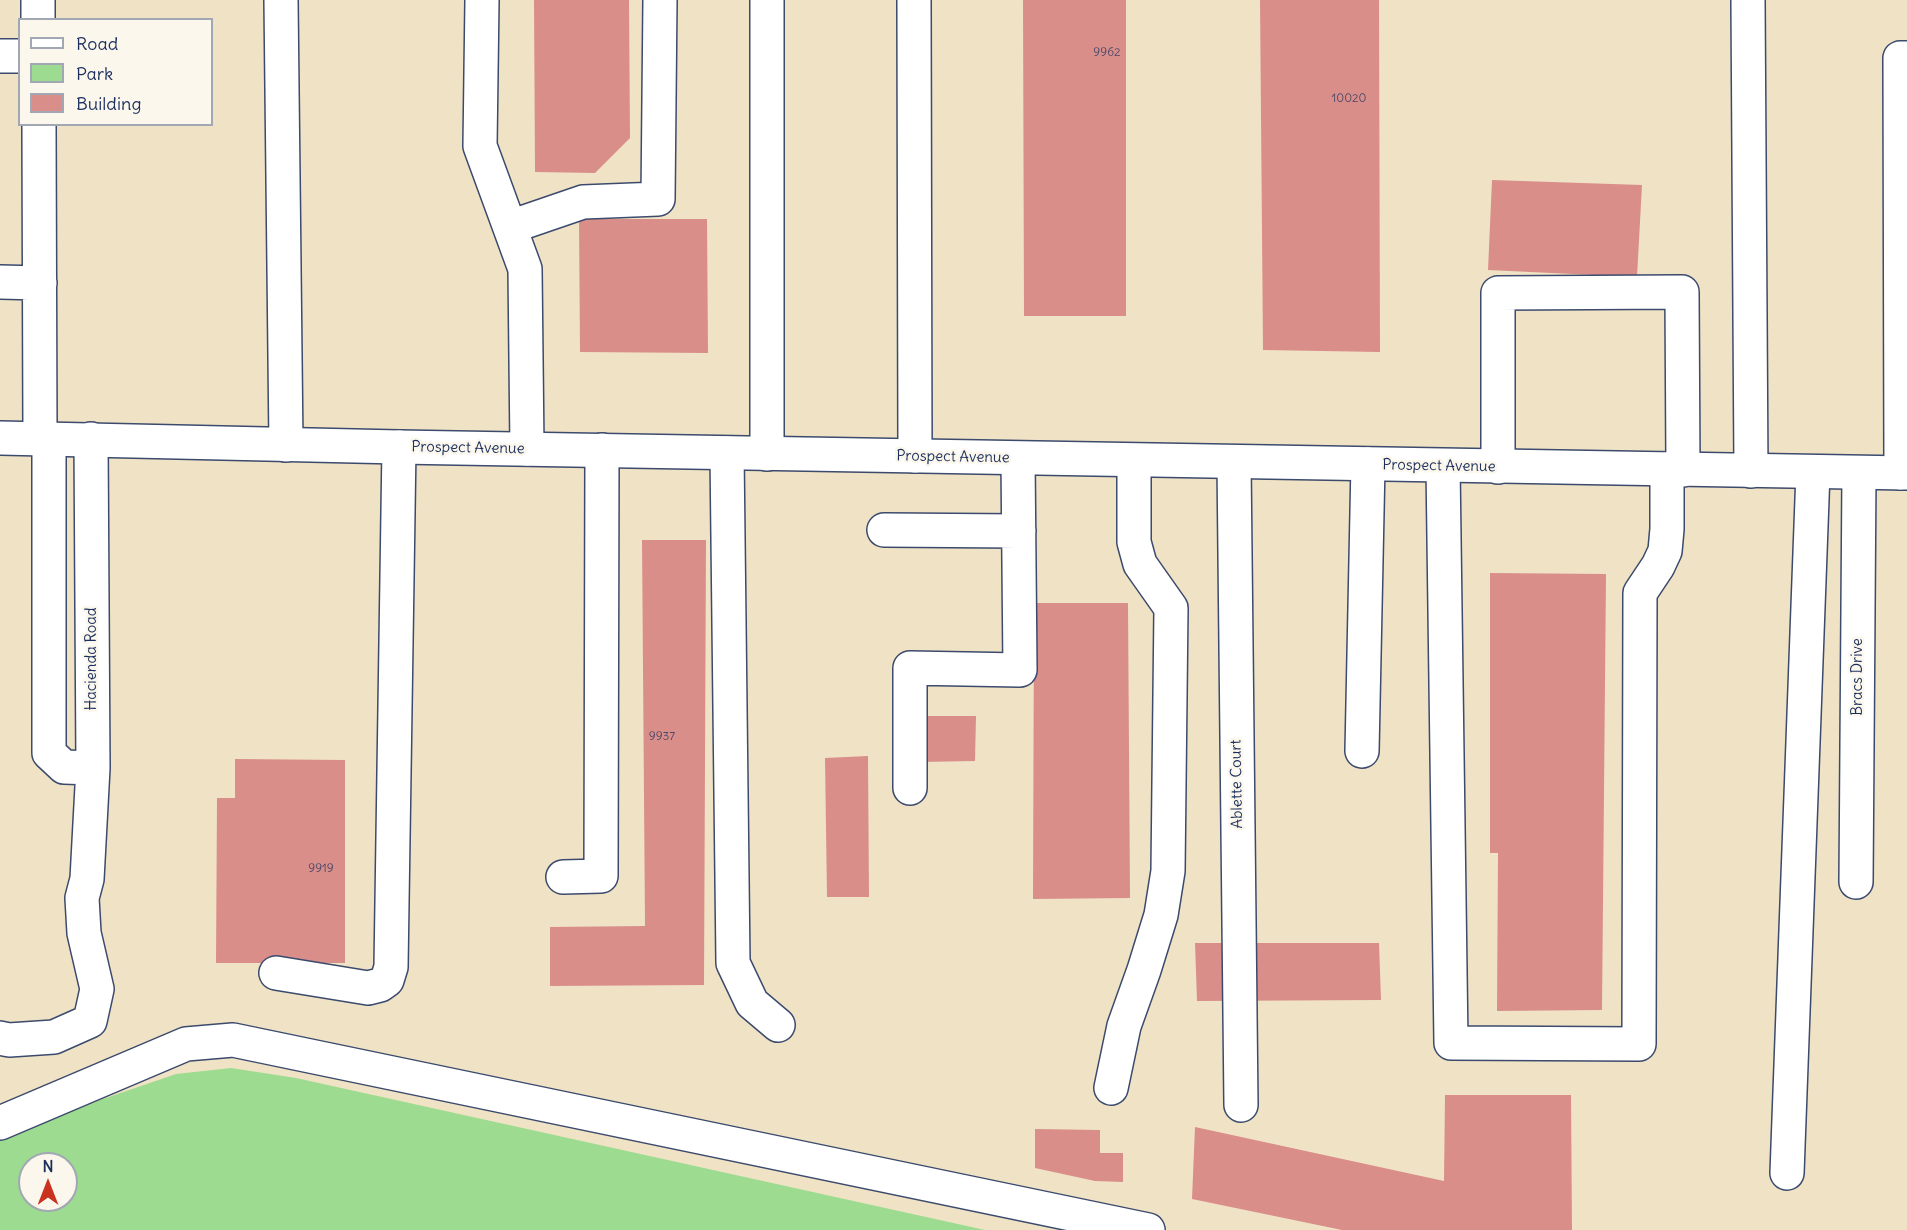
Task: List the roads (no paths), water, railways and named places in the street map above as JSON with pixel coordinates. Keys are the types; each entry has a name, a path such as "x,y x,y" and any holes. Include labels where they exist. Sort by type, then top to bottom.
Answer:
{"main road":[{"path":"38,0 38,18"},
{"path":"281,0 286,445"},
{"path":"482,0 480,146 525,269 527,449"},
{"path":"510,227 583,202 658,199 660,0"},
{"path":"767,0 767,454"},
{"path":"914,0 915,456"},
{"path":"1748,0 1751,471"},
{"path":"0,56 18,56"},
{"path":"1904,472 1900,58 1907,58"},
{"path":"39,126 39,283 49,753 64,767 93,768"},
{"path":"0,282 39,283"},
{"path":"1443,465 1451,1043 1639,1044 1640,593 1665,551 1675,470 1682,292 1497,293 1497,467"},
{"name":"Prospect Avenue","path":"0,438 1018,459 1904,472"},
{"name":"Hacienda Road","path":"0,1038 9,1040 54,1037 90,1021 97,989 84,933 82,898 87,879 93,768 91,439"},
{"path":"276,973 368,988 380,985 387,980 391,967 399,447"},
{"path":"562,877 601,876 602,450"},
{"path":"727,453 733,963 752,1003 778,1025"},
{"path":"910,788 910,668 1020,670 1018,459"},
{"path":"1111,1088 1124,1026 1161,915 1168,871 1171,608 1140,564 1134,542 1134,461"},
{"name":"Ablette Court","path":"1234,462 1240,1105"},
{"path":"1362,751 1368,464"},
{"path":"1787,1173 1813,472"},
{"name":"Bracs Drive","path":"1856,882 1859,472"},
{"path":"884,531 1019,531"},
{"path":"0,1124 186,1044 233,1040 1148,1230"}]}
